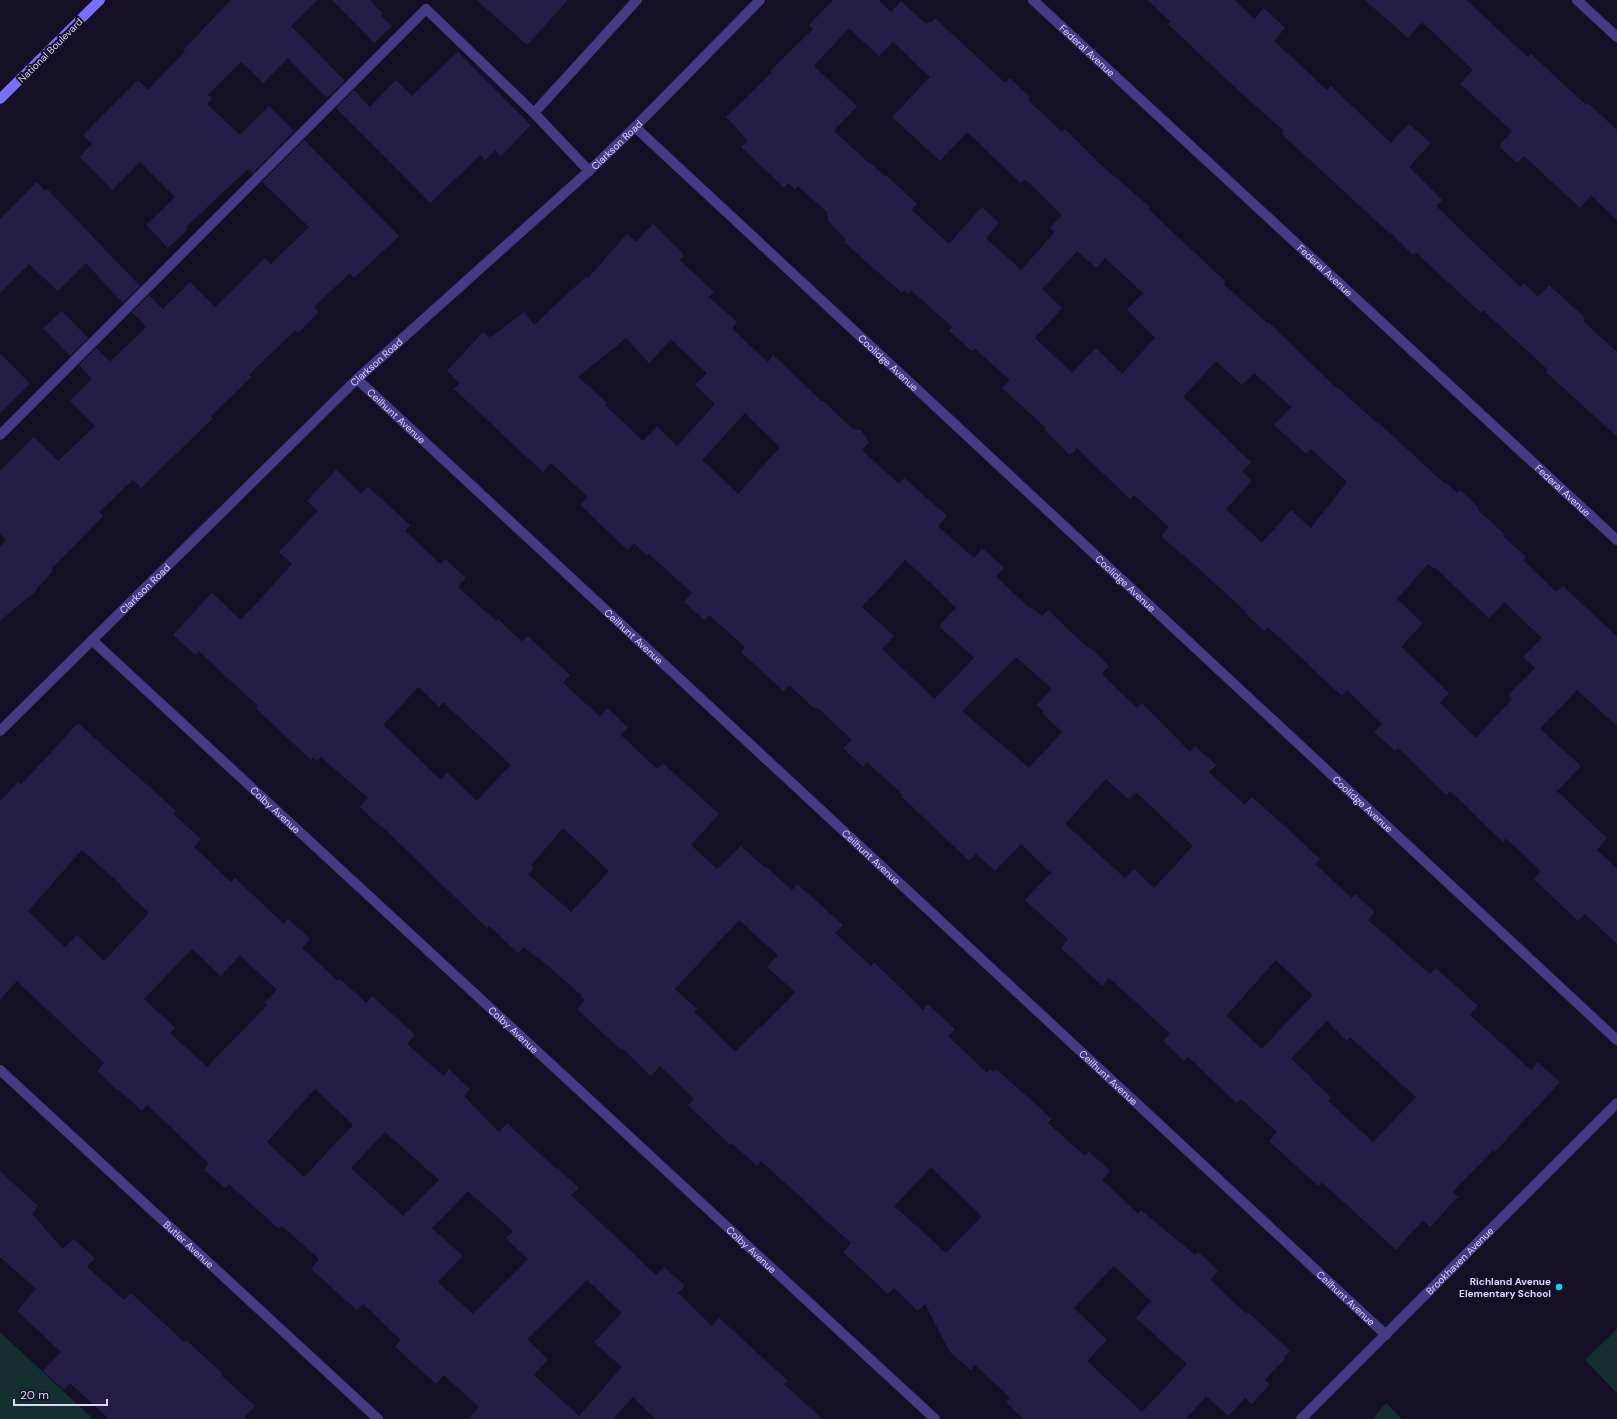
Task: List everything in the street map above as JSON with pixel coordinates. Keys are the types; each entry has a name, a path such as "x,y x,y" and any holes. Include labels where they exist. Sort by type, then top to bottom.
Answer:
{"main road":[{"name":"National Boulevard","path":"0,99 100,0"}],"street":[{"path":"534,113 637,0"},
{"name":"Clarkson Road","path":"0,731 357,379 589,171 635,127 760,0"},
{"name":"Federal Avenue","path":"1033,0 1617,540"},
{"path":"1577,0 1617,37"},
{"path":"0,436 426,9 534,113 589,171"},
{"name":"Coolidge Avenue","path":"635,127 1617,1040"},
{"name":"Ceilhunt Avenue","path":"357,379 1386,1335"},
{"name":"Colby Avenue","path":"92,640 935,1419"},
{"name":"Butler Avenue","path":"0,1070 378,1419"},
{"name":"Brookhaven Avenue","path":"1301,1419 1617,1103"}],"green space":[{"path":"1617,1329 1617,1393 1585,1360"},
{"path":"0,1332 93,1419 0,1419"},
{"path":"1386,1403 1402,1419 1373,1419"}],"building":[{"path":"231,0 318,0 291,26 345,81 327,98 288,58 263,83 241,62 208,95 212,98 207,104 240,135 269,106 294,131 253,173 248,169 186,227 188,229 168,248 146,225 175,197 140,162 112,190 80,157 92,144 83,135 138,80 148,90 185,52 183,50"},
{"path":"332,0 370,0 383,14 381,16 392,26 374,43"},
{"path":"477,0 568,0 527,45"},
{"path":"833,0 879,0 891,12 901,1 926,24 929,22 930,23 935,18 1005,83 1010,78 1030,97 1028,100 1062,132 1065,129 1102,166 1150,207 1148,209 1226,282 1224,284 1267,323 1268,322 1336,388 1337,387 1378,424 1379,423 1445,484 1446,483 1457,493 1460,490 1479,508 1477,509 1504,534 1503,536 1526,557 1523,560 1556,592 1563,586 1617,637 1617,726 1577,690 1540,729 1581,766 1557,791 1607,838 1597,850 1617,869 1617,944 1585,914 1578,921 1534,879 1541,871 1506,838 1503,842 1450,791 1446,795 1398,748 1395,751 1374,732 1382,724 1347,690 1342,696 1268,627 1264,631 1244,612 1245,611 1161,536 1169,527 1134,495 1130,499 1077,448 1070,455 1044,429 1046,428 1002,388 1010,380 974,348 972,351 949,331 952,327 911,290 908,294 904,290 902,293 844,242 846,239 828,221 827,212 798,186 795,189 788,183 784,188 741,147 748,141 726,117 813,29 809,25","holes":["849,28 879,56 893,42 930,77 892,117 940,161 967,132 1021,183 1025,179 1062,215 1050,228 1055,232 1021,270 986,238 999,223 982,207 949,244 912,210 917,204 886,175 885,176 871,163 870,164 834,131 857,106 814,66","1077,251 1096,268 1105,258 1143,293 1127,310 1155,338 1122,374 1096,348 1072,373 1035,338 1062,308 1042,289","1216,361 1242,385 1254,373 1291,407 1274,425 1306,454 1311,449 1347,482 1311,528 1291,510 1262,543 1226,509 1252,481 1242,471 1251,462 1183,397","1428,564 1433,568 1434,567 1489,618 1504,602 1542,638 1523,657 1535,668 1508,695 1512,699 1476,738 1440,703 1449,693 1401,647 1423,623 1397,599"]},
{"path":"1147,0 1234,0 1254,19 1264,8 1285,28 1274,41 1327,90 1331,86 1391,143 1409,124 1431,143 1409,167 1442,200 1436,206 1520,287 1524,283 1538,297 1549,285 1585,318 1583,321 1617,352 1617,437 1546,372 1548,370 1483,310 1481,313 1416,252 1413,255 1390,232 1389,233 1282,134 1284,131 1168,24 1170,21"},
{"path":"1365,0 1466,0 1528,57 1531,54 1586,105 1588,103 1617,130 1617,220 1591,195 1580,208 1524,156 1517,163 1499,146 1512,131 1460,84 1473,70 1422,22 1408,38"},
{"path":"458,52 531,125 501,156 495,150 485,160 480,155 430,203 336,108 354,90 370,107 396,80 412,96"},
{"path":"304,140 399,236 354,278 350,273 314,307 319,312 298,333 295,330 249,375 251,377 211,416 213,418 141,488 133,480 99,512 103,516 51,569 53,571 37,588 37,590 0,621 0,547 6,540 0,534 0,471 34,437 58,461 95,426 70,401 92,379 79,365 96,348 110,362 146,327 132,312 149,295 163,309 190,282 215,307 265,258 271,264 309,227 262,182"},
{"path":"37,182 45,191 47,189 140,286 123,303 86,263 58,291 29,264 0,293 0,219"},
{"path":"653,224 682,252 681,253 684,256 680,260 714,292 709,297 737,322 732,329 768,362 773,355 822,402 823,401 853,429 861,430 869,443 862,450 899,484 904,478 947,516 938,526 974,558 982,548 1004,568 996,577 1031,609 1032,608 1042,616 1048,610 1088,648 1089,647 1109,666 1102,674 1137,708 1142,703 1190,752 1195,746 1216,765 1209,772 1245,805 1252,797 1282,824 1320,859 1315,864 1352,898 1355,894 1375,912 1368,920 1430,974 1436,968 1478,1006 1470,1015 1531,1070 1538,1062 1560,1082 1495,1152 1493,1150 1453,1192 1458,1197 1430,1227 1423,1220 1396,1250 1322,1182 1318,1186 1269,1141 1277,1132 1241,1099 1237,1103 1188,1057 1184,1061 1163,1041 1170,1034 1109,978 1102,986 1061,948 1068,939 1025,900 1051,873 1021,844 995,871 976,854 969,861 901,796 903,795 867,762 863,767 843,748 852,740 817,707 815,709 789,685 783,691 741,652 745,647 709,615 704,620 684,602 692,593 649,554 647,556 634,543 628,550 580,505 588,497 551,463 543,472 454,389 460,383 447,371 483,332 490,338 524,312 534,325 587,276 588,278 627,234 636,242","holes":["626,338 649,363 671,339 707,373 695,385 715,404 677,446 657,426 643,441 605,405 607,403 578,377","745,413 780,447 738,494 702,460","905,560 956,608 939,626 974,658 934,699 882,649 894,636 862,607","1016,657 1052,689 1037,705 1044,711 1042,713 1062,732 1029,768 962,711","1106,779 1129,800 1136,792 1193,846 1154,888 1134,869 1125,878 1065,824","1276,960 1313,995 1262,1049 1226,1016","1327,1021 1347,1041 1350,1037 1416,1097 1373,1142 1328,1101 1331,1097 1311,1079 1312,1078 1291,1059"]},
{"path":"62,311 88,338 70,356 43,328"},
{"path":"0,353 30,384 0,413"},
{"path":"336,470 361,494 368,487 410,525 405,531 440,564 445,559 466,578 458,587 496,621 498,619 522,642 528,636 570,675 563,683 600,717 607,708 628,727 621,735 657,769 663,763 719,814 691,845 717,869 741,846 792,890 797,884 843,925 835,933 871,966 874,962 923,1010 928,1004 955,1029 948,1036 987,1073 990,1069 994,1072 996,1069 1052,1119 1048,1123 1085,1156 1089,1152 1110,1171 1102,1180 1138,1214 1141,1210 1195,1255 1198,1252 1218,1271 1210,1280 1246,1314 1248,1312 1290,1351 1284,1357 1285,1359 1265,1380 1270,1384 1252,1404 1245,1398 1228,1416 1206,1396 1186,1419 1023,1419 1006,1402 1010,1398 975,1365 971,1370 950,1352 925,1304 918,1311 894,1288 888,1294 843,1252 851,1243 761,1161 757,1166 732,1143 730,1145 688,1105 694,1099 660,1066 651,1076 622,1048 620,1049 577,1009 585,1001 580,996 581,995 538,957 537,958 524,947 518,953 489,926 487,928 382,826 381,827 360,807 368,798 321,757 317,761 313,757 311,760 256,708 258,706 199,651 195,655 173,635 212,593 241,620 292,564 279,552 318,511 307,501","holes":["418,687 439,707 443,702 511,765 477,801 447,773 441,780 383,725","563,828 609,871 571,912 528,874 534,868 531,865","739,920 778,955 767,967 795,992 761,1028 760,1027 735,1052 694,1012 697,1009 675,989","931,1167 982,1216 946,1253 894,1206","1114,1266 1151,1301 1136,1318 1187,1364 1142,1412 1087,1361 1107,1340 1074,1308"]},
{"path":"78,723 176,811 173,814 201,839 194,847 231,882 235,878 284,924 288,919 310,939 302,948 338,981 340,979 366,1003 372,996 415,1035 407,1044 444,1076 449,1069 470,1089 464,1096 499,1132 507,1123 556,1169 557,1168 579,1188 571,1195 656,1275 664,1267 685,1286 678,1293 712,1326 719,1318 788,1381 784,1384 822,1419 655,1419 633,1397 613,1419 468,1419 479,1407 444,1375 436,1384 395,1347 401,1340 363,1304 357,1310 311,1269 319,1259 282,1226 279,1229 229,1184 225,1188 204,1170 209,1163 147,1105 142,1111 118,1089 117,1090 97,1071 104,1063 17,981 0,1000 0,801 18,782 21,785","holes":["82,850 120,884 119,885 149,913 104,961 77,935 65,947 28,911","192,949 221,976 240,955 277,990 265,1002 268,1004 207,1067 170,1033 175,1028 144,999","315,1089 353,1125 304,1177 267,1142","385,1132 439,1180 403,1216 351,1168","468,1191 513,1231 506,1238 528,1259 473,1314 438,1282 463,1256 432,1228","587,1280 622,1313 594,1342 622,1367 579,1416 534,1375 548,1359 527,1339"]},
{"path":"0,1171 38,1206 32,1214 63,1249 73,1239 95,1258 87,1267 124,1300 131,1293 184,1342 186,1340 255,1406 243,1419 109,1419 70,1383 64,1390 43,1371 61,1352 17,1311 36,1289 0,1257"}],"place":[{"name":"Richland Avenue Elementary School","path":"1559,1287"}]}
